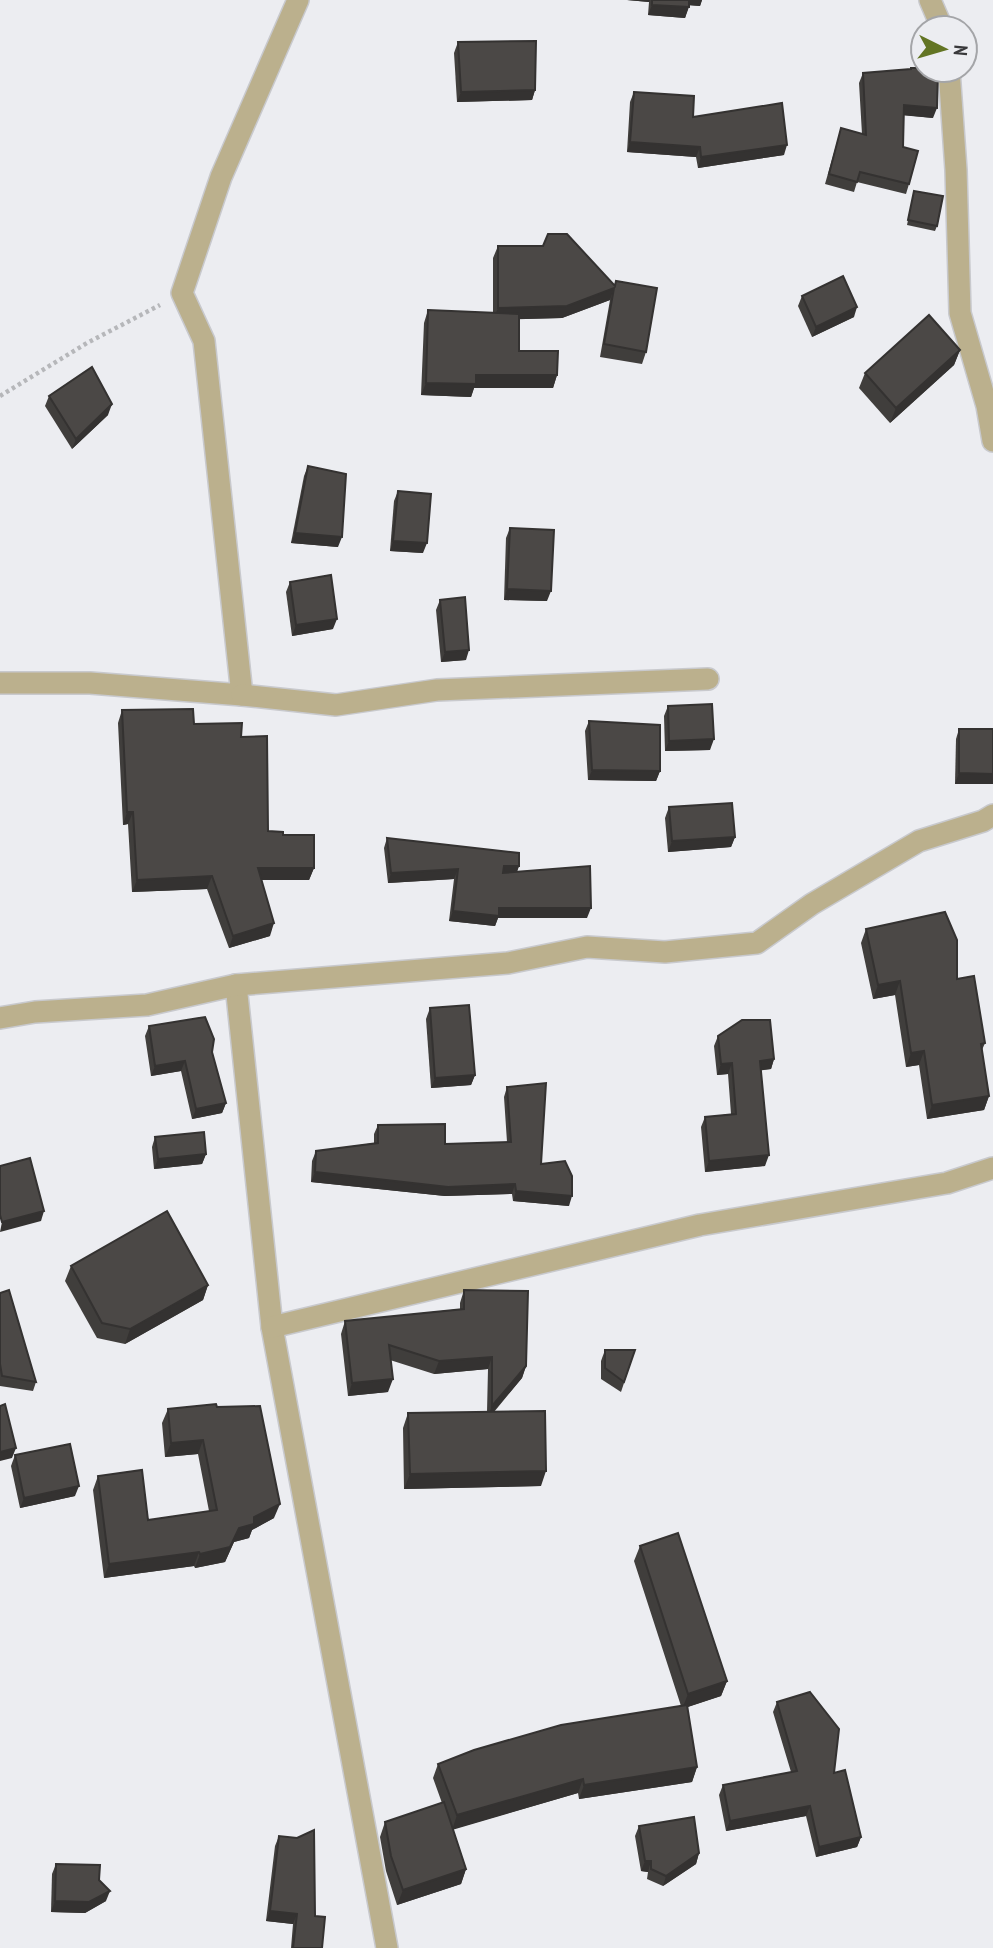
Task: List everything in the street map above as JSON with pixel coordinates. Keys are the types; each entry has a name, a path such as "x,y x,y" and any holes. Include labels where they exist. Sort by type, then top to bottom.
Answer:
{"street":[{"path":"242,695 204,341 182,293 221,177 298,0"},
{"path":"949,84 956,170 960,313 987,406 993,441"},
{"path":"0,683 90,683 336,705 437,690 708,679"},
{"path":"0,1018 147,1005 236,985 508,963 587,947 665,952 757,943 812,904 919,841 983,821 993,815"},
{"path":"236,985 272,1327 387,1948"},
{"path":"272,1327 700,1225 947,1183 993,1168"}],"path":[{"path":"0,396 87,343 182,293"}],"building":[{"path":"652,0 689,0 689,7 652,5"},
{"path":"536,41 535,90 461,92 458,42"},
{"path":"909,69 909,84 938,84 937,108 904,105 903,147 918,151 909,184 860,172 857,182 829,174 841,128 866,135 863,73"},
{"path":"634,92 694,96 693,117 782,103 787,145 701,157 700,147 630,142"},
{"path":"914,191 943,196 937,226 908,220"},
{"path":"548,234 567,234 615,286 616,281 657,288 646,352 604,344 614,288 567,306 498,308 498,246 543,246"},
{"path":"843,276 857,307 816,327 802,296"},
{"path":"428,310 519,314 519,351 558,351 557,375 476,375 476,384 426,383"},
{"path":"929,315 960,350 896,408 865,373"},
{"path":"92,367 112,404 76,439 49,396"},
{"path":"308,466 346,474 342,537 295,533"},
{"path":"398,491 431,494 427,543 393,541"},
{"path":"510,528 554,530 551,591 507,589"},
{"path":"331,575 337,619 296,625 290,582"},
{"path":"465,597 469,650 445,652 440,600"},
{"path":"712,704 714,739 669,741 668,706"},
{"path":"193,709 194,724 242,723 241,737 267,736 268,831 283,832 283,835 314,835 314,868 258,868 274,923 233,936 212,876 137,880 133,812 127,812 122,710"},
{"path":"589,721 660,725 660,771 592,770"},
{"path":"959,729 993,729 993,774 959,773"},
{"path":"732,803 735,837 672,841 669,807"},
{"path":"387,838 519,853 519,866 504,866 503,873 590,866 591,908 499,908 499,916 453,911 458,869 391,873"},
{"path":"945,912 957,940 957,979 974,976 985,1043 981,1044 989,1096 932,1105 924,1051 911,1053 900,981 878,985 866,929"},
{"path":"469,1005 475,1075 435,1078 430,1008"},
{"path":"205,1017 214,1039 212,1052 226,1103 196,1109 185,1061 155,1066 149,1026"},
{"path":"742,1020 770,1020 774,1059 760,1061 769,1155 709,1161 705,1117 736,1114 732,1063 721,1064 718,1036"},
{"path":"546,1083 541,1164 565,1161 572,1176 572,1196 516,1191 515,1184 448,1187 315,1172 316,1151 378,1143 378,1125 445,1124 445,1144 511,1142 507,1087"},
{"path":"204,1132 206,1154 158,1159 155,1137"},
{"path":"30,1158 44,1211 2,1222 0,1166"},
{"path":"167,1211 208,1285 130,1329 102,1323 71,1266"},
{"path":"9,1290 36,1382 2,1376 0,1293"},
{"path":"464,1290 528,1291 526,1366 492,1406 492,1357 439,1361 389,1345 393,1379 352,1383 345,1321 464,1309"},
{"path":"605,1350 635,1350 624,1382 605,1368"},
{"path":"5,1404 16,1448 0,1452 0,1406"},
{"path":"216,1404 217,1407 260,1406 280,1504 254,1517 254,1524 239,1528 230,1547 200,1554 109,1564 98,1476 142,1470 148,1520 217,1510 203,1440 171,1443 168,1409"},
{"path":"545,1411 546,1471 410,1474 408,1413"},
{"path":"70,1444 79,1486 24,1498 15,1455"},
{"path":"678,1533 727,1681 688,1694 640,1546"},
{"path":"810,1692 839,1729 834,1773 845,1770 861,1837 819,1847 810,1806 730,1821 723,1785 797,1771 777,1702"},
{"path":"687,1705 697,1767 584,1785 583,1779 457,1815 438,1764 474,1750 561,1725"},
{"path":"444,1802 466,1869 403,1890 391,1856 385,1822"},
{"path":"694,1817 699,1853 666,1876 651,1869 651,1861 645,1861 639,1826"},
{"path":"314,1830 315,1916 325,1917 322,1948 293,1948 297,1914 270,1911 279,1836 297,1838"},
{"path":"56,1864 100,1865 99,1880 110,1891 89,1902 55,1901"}]}
